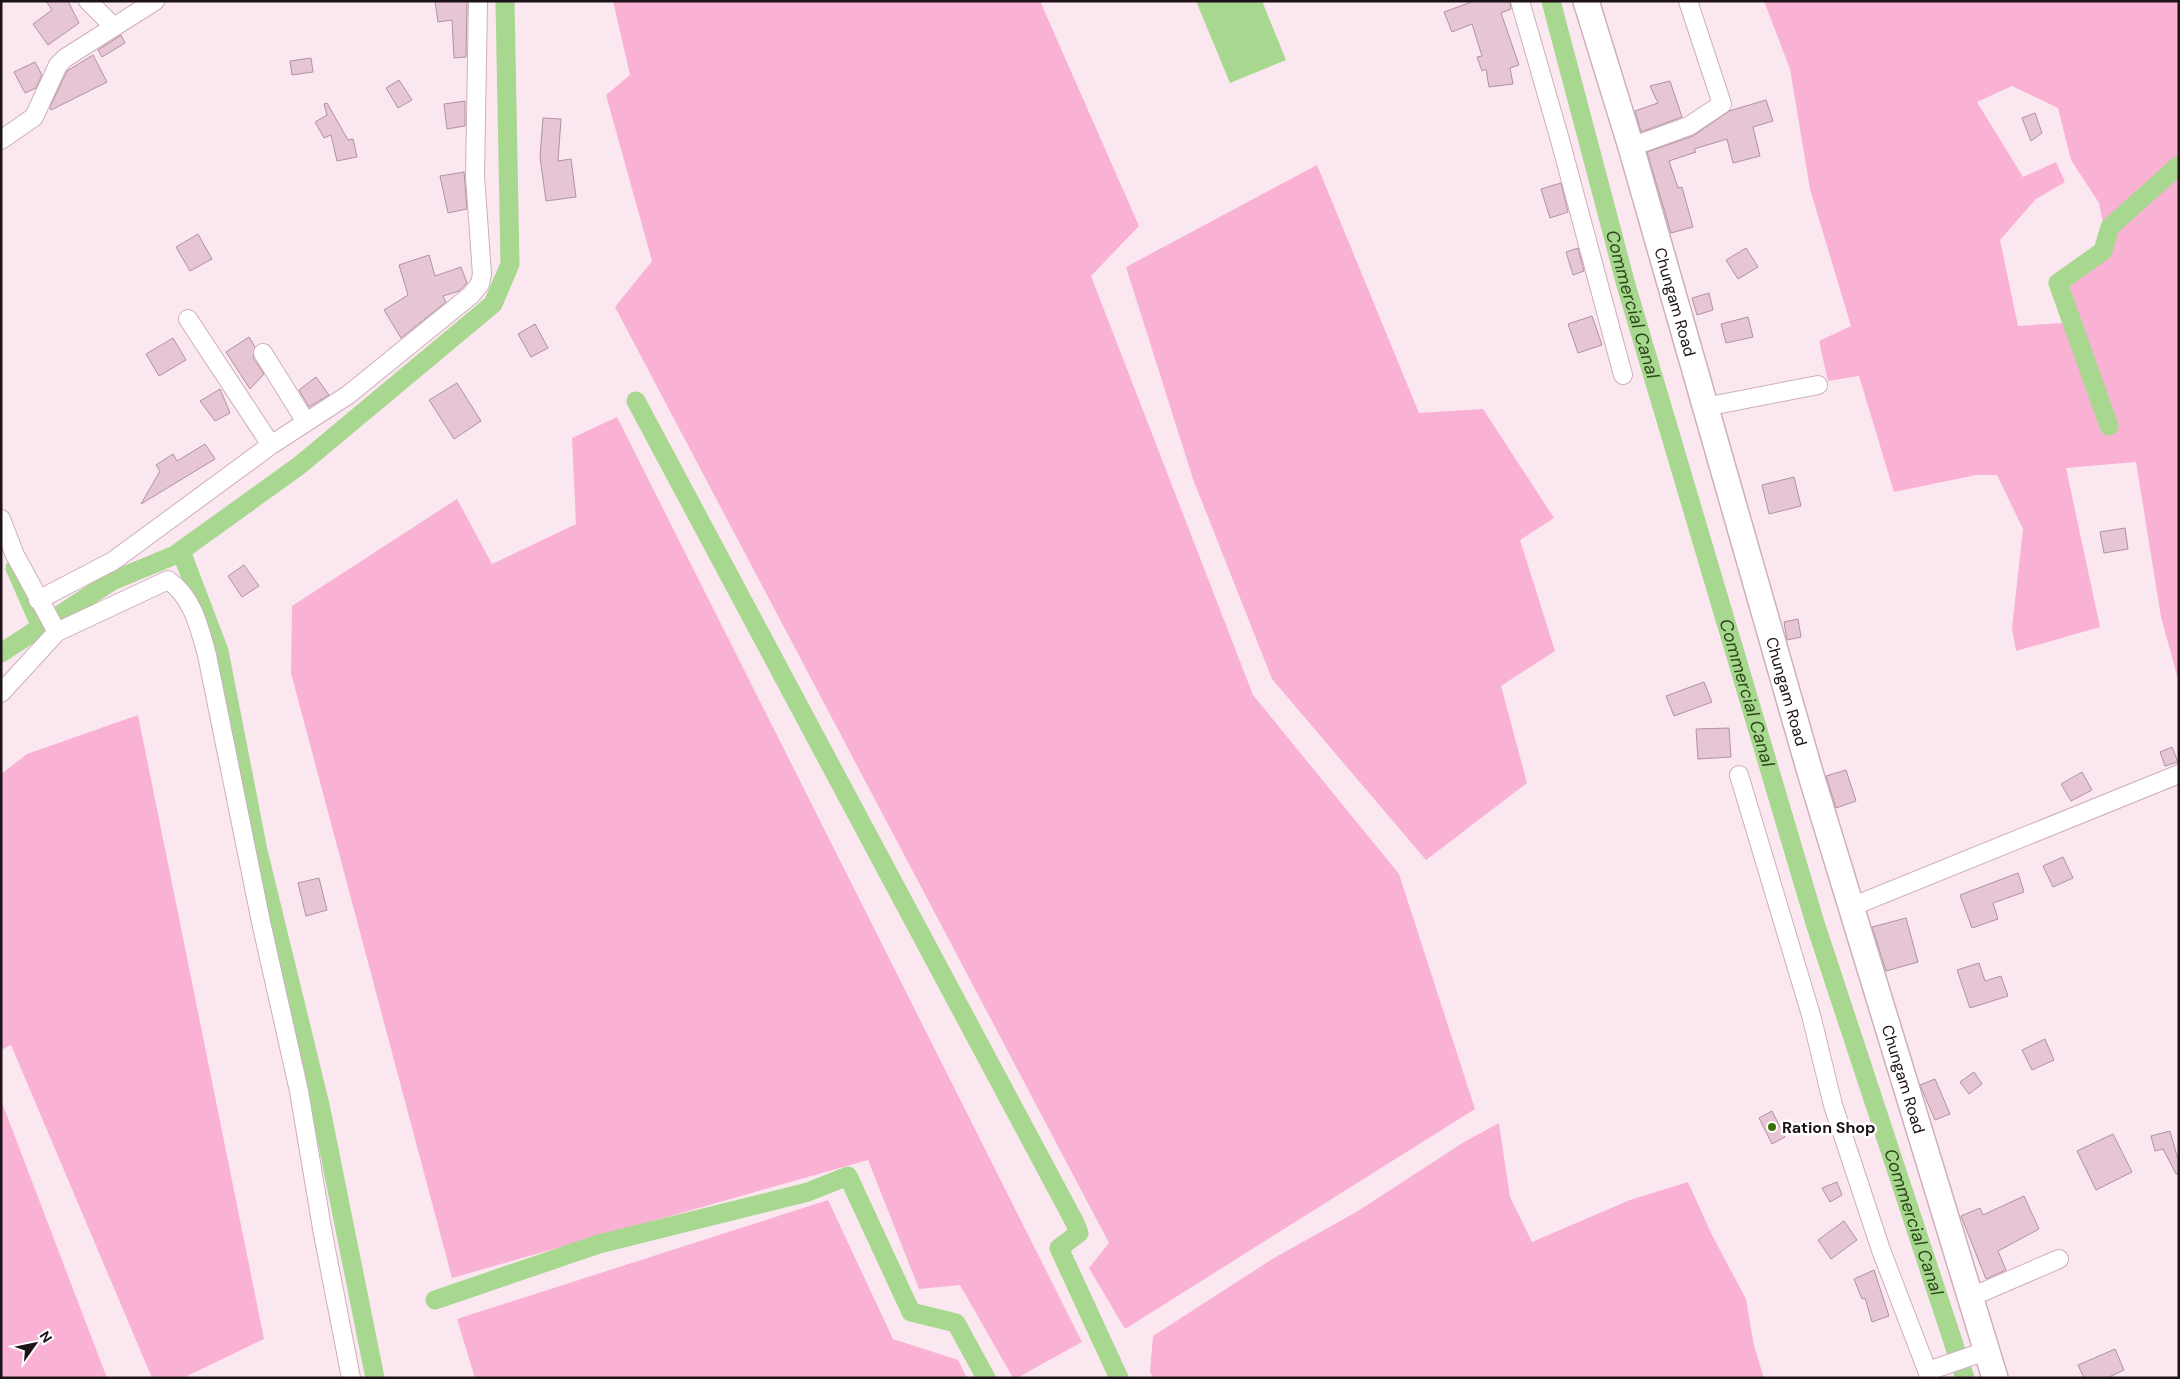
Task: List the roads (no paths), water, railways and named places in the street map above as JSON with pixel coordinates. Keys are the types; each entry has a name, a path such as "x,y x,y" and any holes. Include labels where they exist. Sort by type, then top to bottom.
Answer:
{"main road":[{"name":"Chungam Road","path":"1586,1 1631,147 1851,907 1971,1297 1980,1353 1995,1378"}],"street":[{"path":"88,1 114,27"},
{"path":"1,140 34,116 58,65 64,58 154,1"},
{"path":"41,605 113,561 271,446 348,395 471,295 480,284 482,274 475,176 478,1"},
{"path":"1520,1 1563,150 1623,375"},
{"path":"1631,147 1689,126 1722,104 1688,1"},
{"path":"188,318 271,446"},
{"path":"263,353 306,422"},
{"path":"1705,407 1818,385"},
{"path":"1,519 15,555 56,629"},
{"path":"1,693 56,629 168,580 181,590 196,616 207,655 261,922 300,1091 323,1234 351,1378"},
{"path":"1851,907 2179,774"},
{"path":"1739,775 1811,1015 1833,1105 1881,1250 1931,1373 1980,1353"},
{"path":"1971,1297 2059,1259"}],"waterway":[{"path":"1,653 112,581 175,555 300,465 493,304 510,264 505,1"},
{"name":"Commercial Canal","path":"1551,1 1626,285 1815,923 1965,1378"},
{"path":"2109,426 2058,283 2103,251 2110,227 2179,165"},
{"path":"636,401 1074,1221 1079,1233 1059,1248 1119,1378"},
{"path":"181,551 219,651 258,851 320,1105 375,1378"},
{"path":"15,568 41,627"},
{"path":"435,1300 599,1244 808,1192 848,1176 911,1312 956,1323 986,1378"}],"place":[{"name":"Ration Shop","path":"1772,1127"}]}
